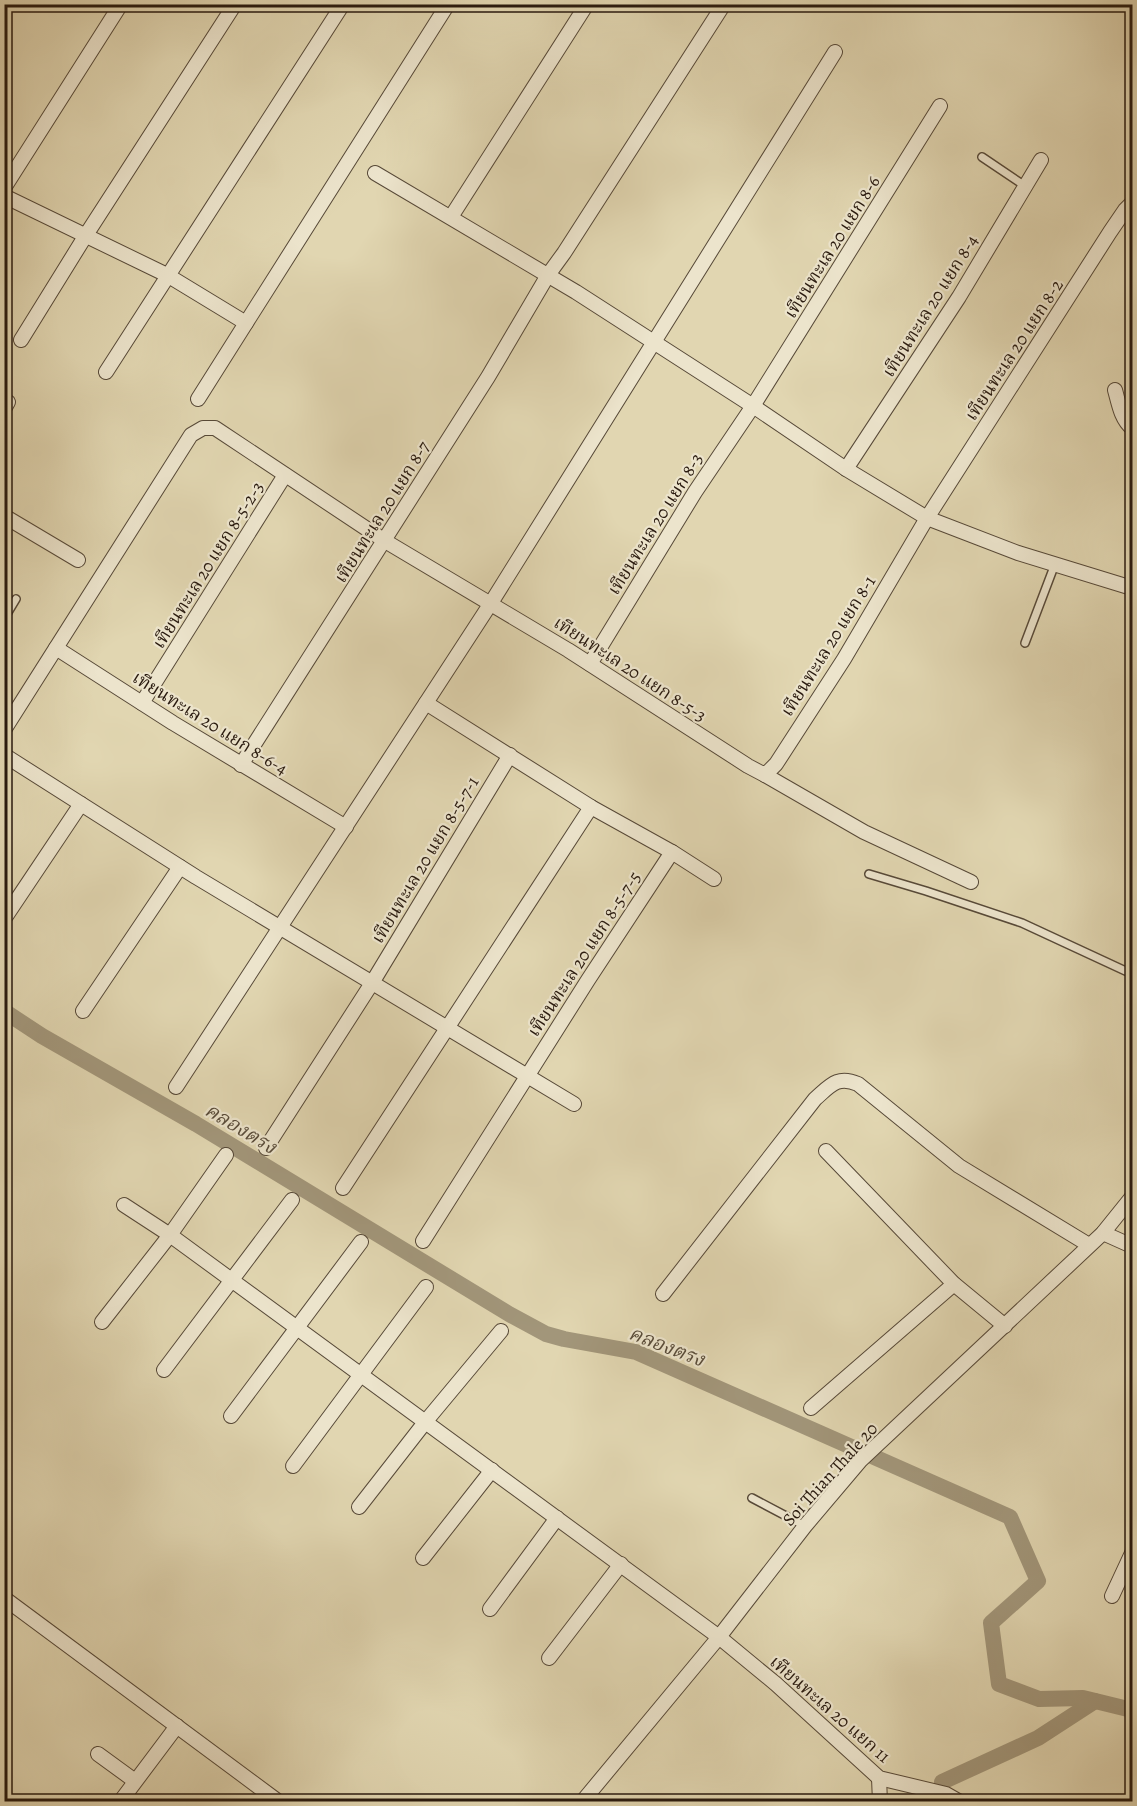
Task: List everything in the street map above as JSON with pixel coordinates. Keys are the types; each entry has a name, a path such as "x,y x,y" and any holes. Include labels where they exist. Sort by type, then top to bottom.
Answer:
{"street":[{"path":"4,188 121,4"},
{"path":"21,340 86,235 236,4"},
{"path":"106,372 343,4"},
{"path":"198,399 447,4"},
{"path":"451,217 587,4"},
{"name":"เทียนทะเล 20 แยก 8-7","path":"241,765 488,377 548,275 571,243 724,4"},
{"path":"176,1087 491,603 835,52"},
{"name":"เทียนทะเล 20 แยก 8-6","path":"753,406 940,106"},
{"name":"เทียนทะเล 20 แยก 8-4","path":"846,469 959,297 1041,160"},
{"path":"375,173 548,275 753,406 846,469 927,518 1018,553 1132,588"},
{"path":"4,196 167,275 246,323"},
{"name":"เทียนทะเล 20 แยก 8-2","path":"927,518 1110,232 1132,203"},
{"path":"1115,390 1121,411 1132,428"},
{"name":"เทียนทะเล 20 แยก 8-3","path":"590,664 695,492 753,406"},
{"name":"เทียนทะเล 20 แยก 8-5-3","path":"56,648 191,435 203,428 215,428 385,541 491,603 748,766 765,774"},
{"name":"เทียนทะเล 20 แยก 8-5-2-3","path":"142,703 285,476"},
{"path":"4,516 78,560"},
{"name":"เทียนทะเล 20 แยก 8-1","path":"765,774 776,764 844,658 927,518"},
{"path":"4,730 56,648"},
{"name":"เทียนทะเล 20 แยก 8-6-4","path":"56,648 241,765 346,827"},
{"path":"426,703 591,807 672,852 714,879"},
{"path":"4,755 180,867 574,1104"},
{"name":"เทียนทะเล 20 แยก 8-5-7-1","path":"266,1148 372,983 510,755"},
{"path":"765,774 864,832 972,882"},
{"path":"4,919 81,804"},
{"path":"343,1188 591,807"},
{"name":"เทียนทะเล 20 แยก 8-5-7-5","path":"423,1241 672,852"},
{"path":"83,1011 180,867"},
{"path":"663,1294 815,1099 840,1080 858,1084 959,1166 1089,1245"},
{"path":"826,1151 954,1284 1005,1326"},
{"path":"102,1322 170,1234 226,1155"},
{"name":"Soi Thian Thale 20","path":"582,1802 719,1637 860,1461 1103,1233 1132,1197"},
{"path":"164,1370 292,1200"},
{"name":"เทียนทะเล 20 แยก 11","path":"123,1205 170,1234 719,1637 776,1684 879,1778 946,1794 960,1802"},
{"path":"1103,1233 1132,1246"},
{"path":"231,1416 361,1242"},
{"path":"812,1408 954,1284"},
{"path":"293,1466 426,1287"},
{"path":"359,1507 426,1421 501,1331"},
{"path":"423,1558 492,1470"},
{"path":"490,1609 557,1518"},
{"path":"1112,1596 1132,1553"},
{"path":"549,1658 621,1564"},
{"path":"4,1598 279,1802"},
{"path":"120,1802 177,1726"},
{"path":"98,1754 135,1781"},
{"path":"879,1778 880,1802"}],"lane":[{"path":"982,157 1025,186"},
{"path":"1025,643 1055,564"},
{"path":"4,619 16,599"},
{"path":"869,874 1022,923 1132,974"},
{"path":"752,1498 806,1526"}],"waterway":[{"name":"คลองตรง","path":"4,1011 42,1036 196,1124 509,1314 546,1334 636,1352 1010,1517 1038,1581 991,1623 999,1684 1039,1699 1083,1698 1132,1710"},
{"path":"942,1782 1038,1738 1095,1701"}]}
